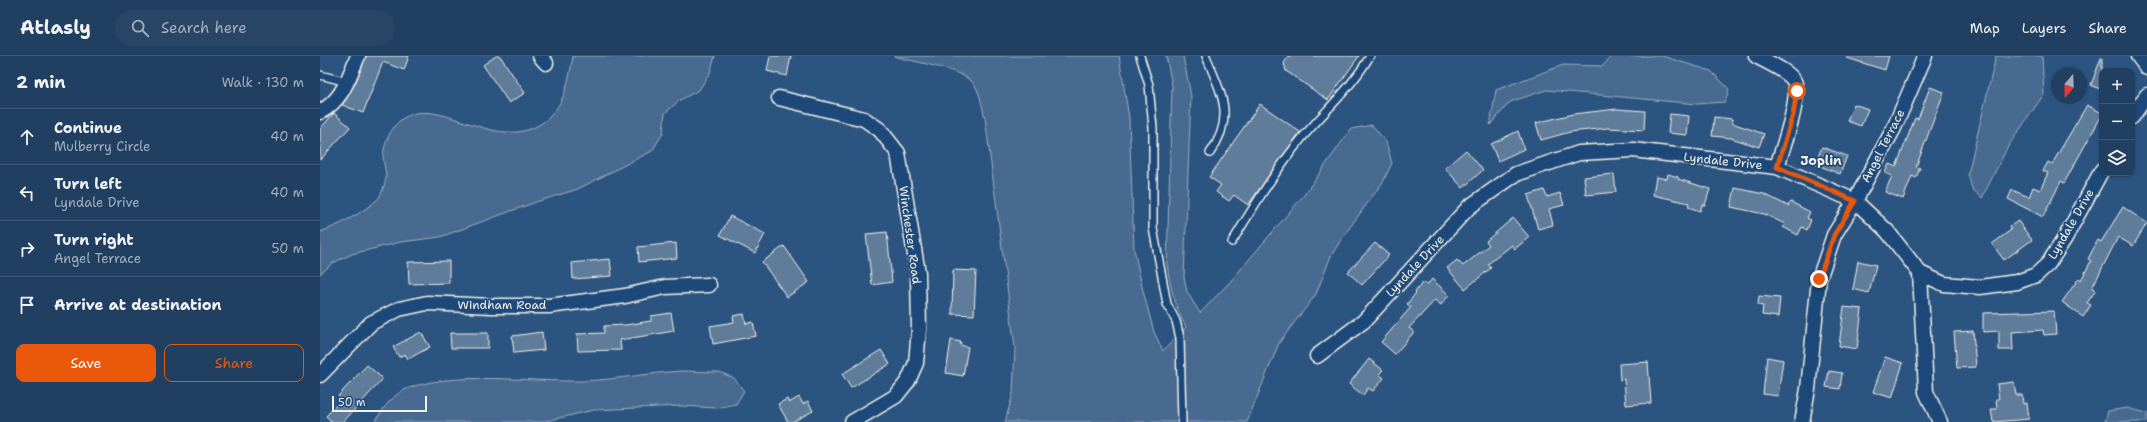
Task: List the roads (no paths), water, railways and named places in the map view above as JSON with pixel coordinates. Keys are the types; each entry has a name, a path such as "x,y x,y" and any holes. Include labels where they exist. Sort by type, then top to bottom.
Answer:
{"street":[{"path":"320,112 333,106 347,82 358,56"},
{"path":"1756,56 1785,72 1794,80 1797,91 1793,115 1777,167"},
{"name":"Angel Terrace","path":"1802,422 1808,390 1819,279 1834,235 1855,201 1894,128 1925,56"},
{"path":"2138,56 2147,68"},
{"path":"2135,113 2147,95"},
{"name":"Winchester Road","path":"779,98 864,119 880,130 898,153 918,273 919,329 916,363 908,381 896,396 852,422"},
{"name":"Lyndale Drive","path":"1317,356 1364,320 1469,207 1516,174 1579,153 1633,150 1777,167 1855,201 1887,232 1920,273 1944,284 1980,287 2017,282 2036,275 2048,264 2065,238 2099,176"},
{"path":"1920,273 1926,392 1940,422"},
{"name":"Windham Road","path":"320,375 370,322 399,308 427,303 490,306 549,306 625,296 665,288 709,285"}],"lane":[{"path":"1140,56 1149,85 1153,128 1153,228 1167,304 1176,321 1180,338 1182,422"},
{"path":"1206,56 1222,97 1225,119 1219,139 1210,153"},
{"path":"1232,242 1271,178 1302,138 1360,73 1370,56"},
{"path":"320,75 347,82"}],"district":[{"name":"Joplin","path":"1821,160"}]}
